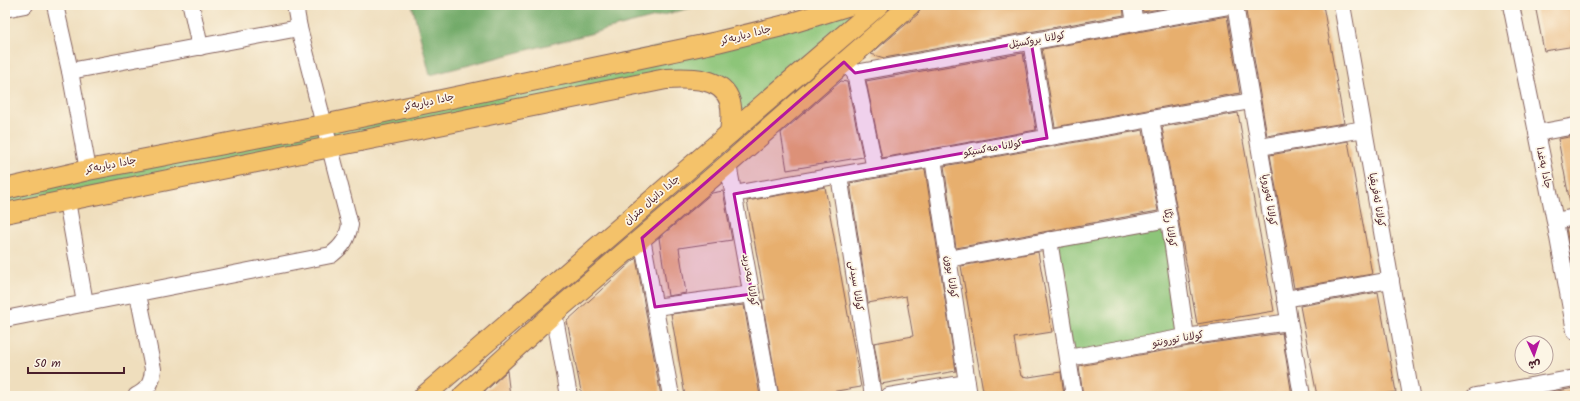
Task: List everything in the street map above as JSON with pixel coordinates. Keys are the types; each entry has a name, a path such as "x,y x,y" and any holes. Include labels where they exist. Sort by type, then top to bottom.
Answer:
{"main road":[{"name":"جادا دیاربه‌كر","path":"5,189 88,170 323,125 717,42 782,26 850,5"},
{"name":"جادا دانيال متران","path":"424,396 879,5"},
{"path":"463,396 554,313 728,164 850,68 910,5"},
{"path":"5,214 666,79 699,79 712,83 724,90 730,103 730,133"}],"street":[{"path":"5,9 24,5"},
{"path":"55,5 70,71 88,170"},
{"path":"191,5 200,47"},
{"path":"5,319 138,294 331,254 341,248 348,237 350,225 323,125 299,28 295,5"},
{"path":"1132,5 1135,23"},
{"name":"كولانا بروکسێل","path":"850,68 1031,41 1235,5"},
{"name":"كولانا ئه‌وروپا","path":"1235,5 1302,396"},
{"name":"كولانا ئه‌فریقیا","path":"1342,5 1411,396"},
{"name":"جادا بەغدا","path":"1511,5 1574,323"},
{"path":"70,71 299,28"},
{"path":"1031,41 1047,138"},
{"path":"850,68 875,168"},
{"name":"كولانا مەکسیکو","path":"734,194 1251,101"},
{"name":"كولانا رێگا","path":"1151,119 1169,219 1186,337"},
{"path":"1537,132 1575,126"},
{"path":"1260,147 1364,129"},
{"name":"كولانا بوون","path":"933,158 966,392"},
{"name":"كولانا مه‌درید","path":"728,164 770,396"},
{"name":"كولانا سيدنى","path":"839,175 873,396"},
{"path":"67,201 85,303"},
{"path":"1555,221 1575,217"},
{"path":"948,259 1169,219"},
{"path":"642,238 671,396"},
{"path":"1049,240 1074,396"},
{"path":"1285,299 1391,280"},
{"path":"138,294 154,369 152,381 146,394"},
{"path":"655,307 752,294"},
{"path":"554,313 569,396"},
{"name":"كولانا تورونتو","path":"1068,358 1186,337 1289,322"},
{"path":"1475,396 1575,378"},
{"path":"889,396 966,392"}],"highlighted area":[{"path":"1031,41 1047,138 734,194 752,294 655,307 642,238 844,62 855,73"}],"green space":[{"path":"412,5 702,5 430,75"},
{"path":"850,5 879,5 730,133 731,103 699,79 5,213 5,189"},
{"path":"1169,219 1186,337 1068,358 1049,240"}],"building":[{"path":"921,5 1123,5 1124,15 884,58 871,54 918,14"},
{"path":"1142,5 1181,5 1143,12"},
{"path":"1245,5 1323,5 1344,123 1267,136"},
{"path":"1535,5 1575,5 1575,46 1544,51"},
{"path":"1227,16 1240,93 1055,127 1042,49"},
{"path":"1023,53 1036,130 882,158 866,81"},
{"path":"841,81 847,82 863,157 787,170 781,133"},
{"path":"1238,113 1274,311 1197,324 1162,127"},
{"path":"1143,130 1158,211 956,248 944,166"},
{"path":"1575,136 1575,202 1570,203 1558,139"},
{"path":"1348,141 1372,274 1294,288 1270,155"},
{"path":"925,169 956,371 881,384 874,343 913,336 906,296 868,303 850,183"},
{"path":"825,187 861,387 806,396 779,396 762,300 765,300 747,201"},
{"path":"723,191 732,240 679,248 686,293 668,296 659,238 712,193"},
{"path":"1575,227 1575,262 1572,263 1566,228"},
{"path":"1038,252 1052,332 1014,338 1017,358 1021,376 1029,377 1061,372 1064,396 984,396 961,266"},
{"path":"636,258 661,396 582,396 567,321"},
{"path":"1378,292 1396,392 1369,396 1317,396 1300,306"},
{"path":"744,305 760,396 685,396 671,314"},
{"path":"1282,333 1292,396 1083,396 1079,366 1189,346"},
{"path":"507,371 510,396 480,396"},
{"path":"1575,388 1575,396 1540,396 1540,394"}]}
